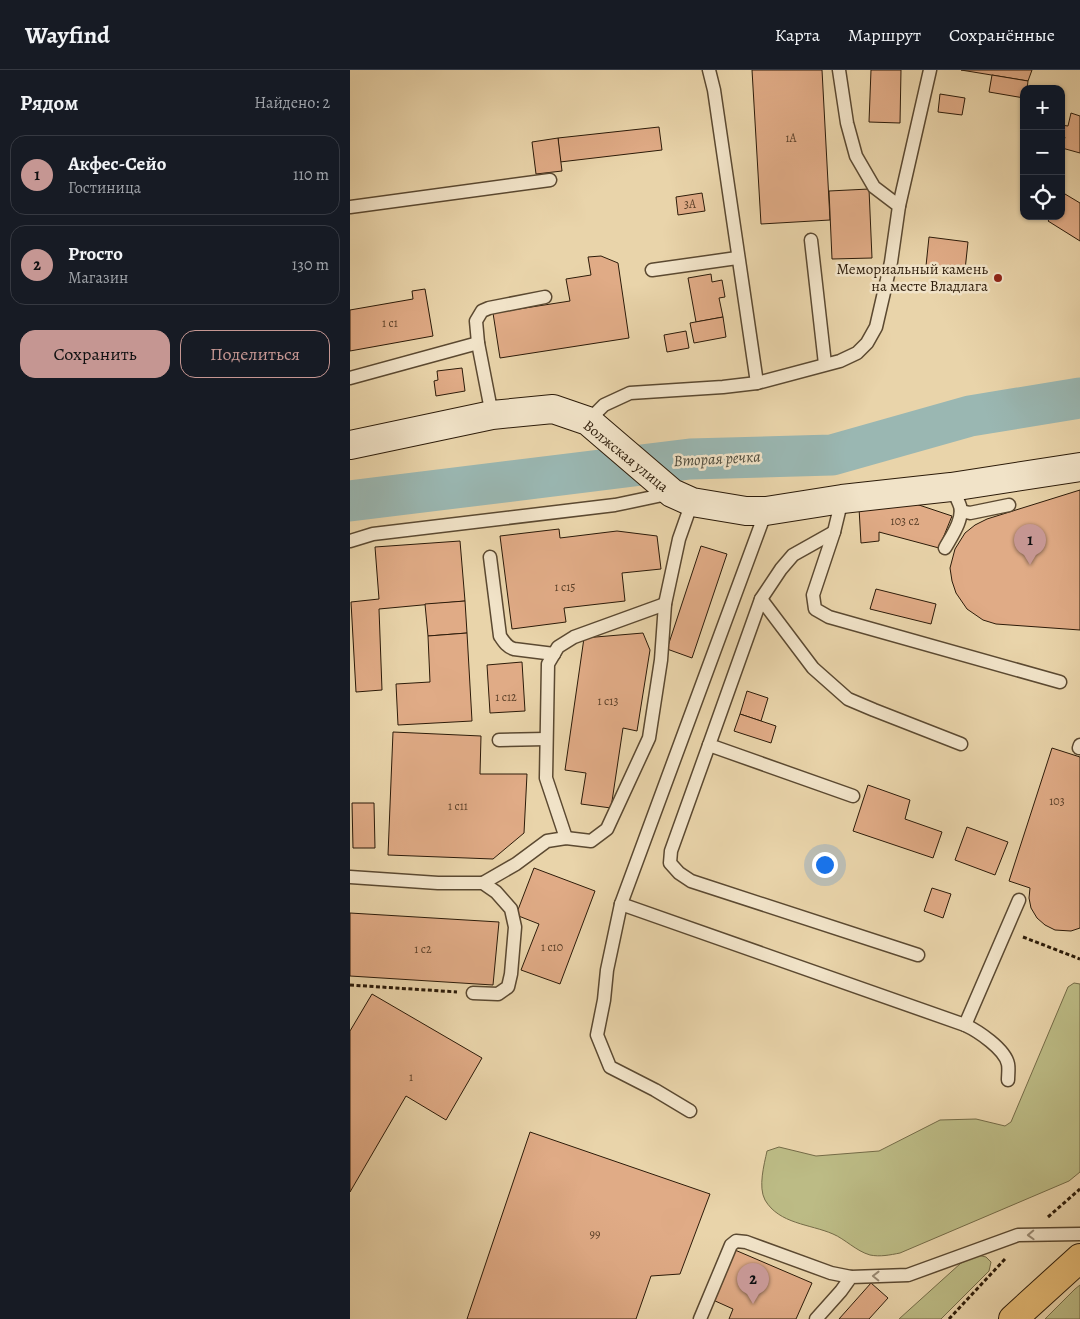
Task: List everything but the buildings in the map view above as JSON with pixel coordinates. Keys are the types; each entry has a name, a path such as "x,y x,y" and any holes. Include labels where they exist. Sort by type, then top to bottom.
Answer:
{"highway":[{"path":"1013,1319 1080,1258"}],"street":[{"name":"Волжская улица","path":"350,445 492,415 553,409 588,421 682,498"},
{"path":"682,498 746,511 842,499 956,499 1080,467"}],"lane":[{"path":"709,70 714,90 737,258 757,383"},
{"path":"839,70 847,123 856,156 874,187 899,206"},
{"path":"588,421 604,405 630,393 757,383 840,361 857,354 876,327 891,262 899,206 930,70"},
{"path":"350,207 550,180"},
{"path":"811,240 825,364"},
{"path":"652,270 737,258"},
{"path":"492,415 478,343 476,321 482,311 489,308 545,297"},
{"path":"350,378 478,343"},
{"path":"350,541 374,534 615,504 682,498 679,539 664,604 661,660 649,738 608,828 591,841 566,838 547,841 516,864 483,883 350,877"},
{"path":"842,499 834,532 813,595 815,609 829,617 1060,682"},
{"path":"956,499 970,513 1009,505"},
{"path":"945,548 959,520 956,499"},
{"path":"690,1112 655,1090 610,1067 597,1035 620,904 766,510"},
{"path":"834,532 793,555 761,599 671,851 670,863 679,873 692,880 918,955"},
{"path":"490,556 500,636 510,648 554,654"},
{"path":"761,599 812,668 848,699 961,744"},
{"path":"566,838 546,778 548,664 558,647 574,637 664,604"},
{"path":"499,740 546,739"},
{"path":"709,746 853,796"},
{"path":"473,993 498,994 508,987 512,974 515,927 510,908 496,892 483,883"},
{"path":"965,1025 1019,900"},
{"path":"620,904 965,1025 975,1030 1000,1050 1008,1063 1008,1080"},
{"path":"700,1319 732,1245 736,1241 746,1242 831,1273 851,1277 908,1275 1002,1240 1028,1235 1080,1234"},
{"path":"816,1319 851,1277"}],"path":[{"path":"1006,929 1080,959"},
{"path":"350,985 473,993"},
{"path":"948,1319 1028,1235 1080,1189"}],"shaded area":[{"path":"1074,983 1080,984 1080,1172 1069,1181 900,1253 881,1256 870,1255 833,1234 787,1219 771,1208 765,1200 762,1182 767,1151 779,1147 816,1156 879,1151 940,1120 976,1119 1005,1126 1011,1122 1068,987"},
{"path":"978,1255 986,1257 991,1262 989,1271 941,1319 899,1319 961,1263"},
{"path":"1080,1285 1080,1319 1045,1319 1075,1289"}],"waterway":[{"name":"Вторая речка","path":"350,501 690,459 832,455 970,416 1080,398"}],"place":[{"name":"Мемориальный камень на месте Владлага","path":"998,278"},
{"name":"Акфес-Сейо","path":"1030,565"},
{"name":"Proсто","path":"753,1304"}]}
